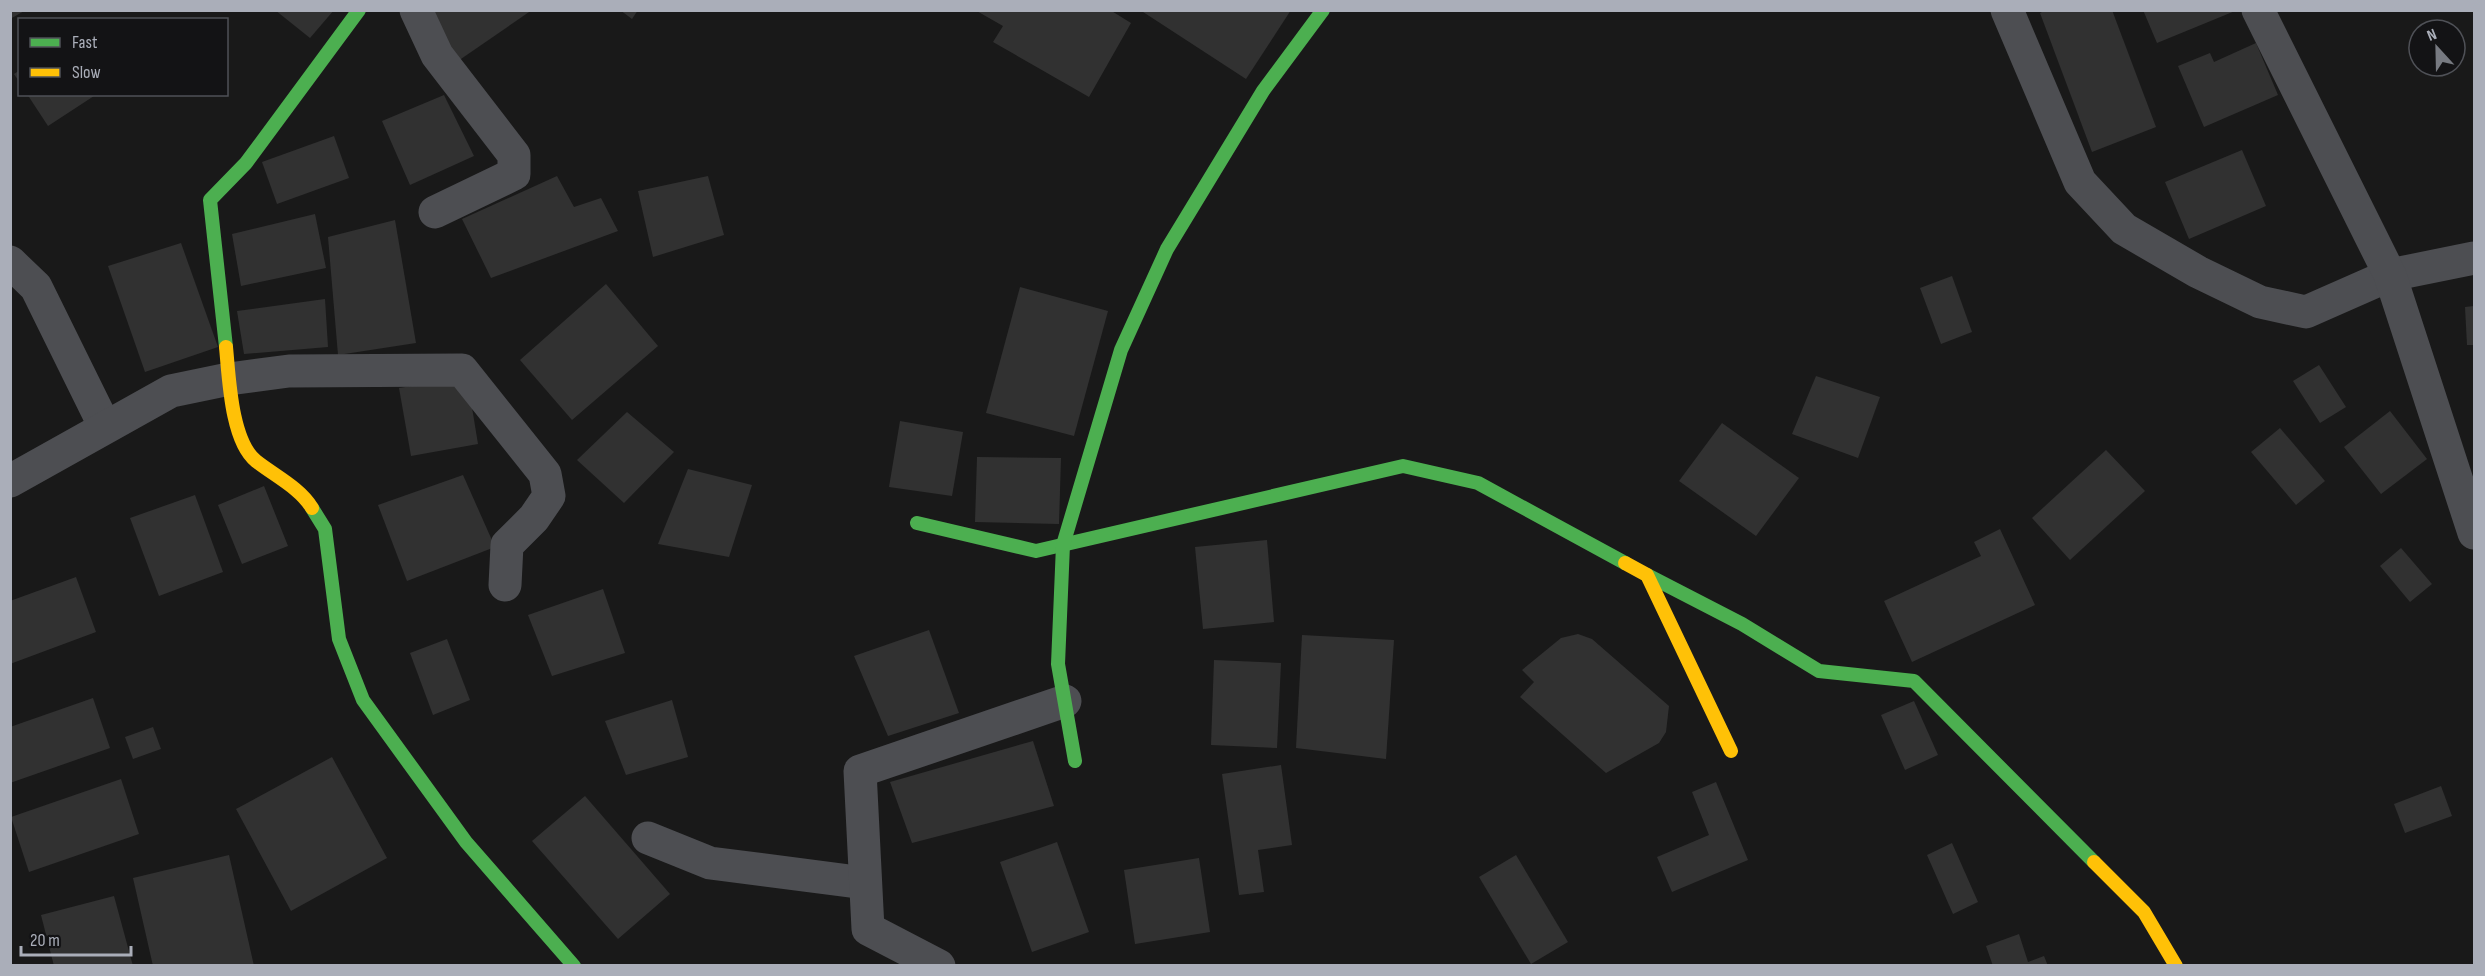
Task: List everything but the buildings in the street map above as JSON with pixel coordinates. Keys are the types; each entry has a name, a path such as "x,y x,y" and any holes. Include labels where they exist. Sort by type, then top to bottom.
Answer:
{"street":[{"path":"359,10 246,163 210,200 233,418 254,459 306,498 326,529 339,639 363,700 466,842 574,966"},
{"path":"416,10 437,55 514,155 514,174 435,212"},
{"path":"1076,761 1058,664 1063,545 1120,350 1167,249 1263,91 1323,10"},
{"path":"2007,10 2080,182 2124,230 2198,272 2260,302 2306,312 2390,275 2475,258"},
{"path":"2258,10 2390,275 2475,533"},
{"path":"10,262 36,287 105,427"},
{"path":"10,481 171,391 229,379 289,371 462,370 545,474 549,496 534,518 507,545 505,585"},
{"path":"917,523 1036,551 1404,466 1478,483 1742,624 1819,671 1914,681 2144,912 2176,966"},
{"path":"1647,575 1731,751"},
{"path":"939,966 868,929 860,771 1065,701"},
{"path":"648,838 710,863 866,883"}],"traffic: fast":[{"path":"226,347 210,200 246,163 359,10"},
{"path":"1075,761 1058,664 1063,545 1121,350 1167,249 1263,91 1323,10"},
{"path":"917,523 1036,551 1403,466 1478,483 1625,563"},
{"path":"312,508 325,529 339,639 363,700 466,842 574,966"},
{"path":"1647,575 1742,624 1819,671 1914,681 2094,862"}],"traffic: slow":[{"path":"226,347 230,391 241,439 256,461 294,488 312,508"},
{"path":"1625,563 1647,575 1731,751"},
{"path":"2094,862 2144,912 2176,966"}]}
